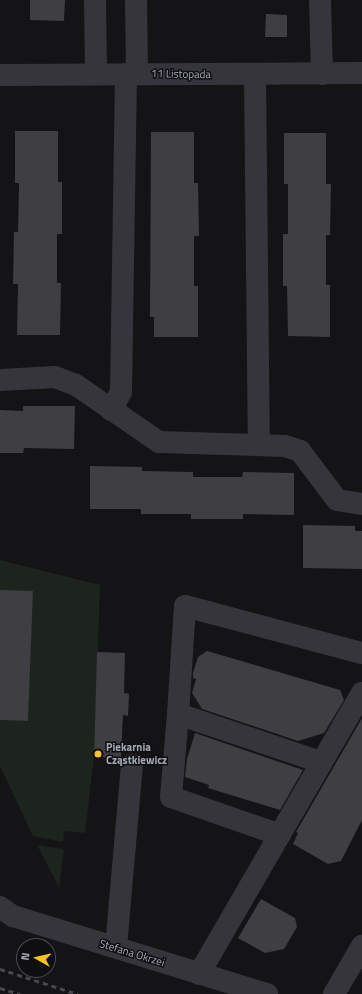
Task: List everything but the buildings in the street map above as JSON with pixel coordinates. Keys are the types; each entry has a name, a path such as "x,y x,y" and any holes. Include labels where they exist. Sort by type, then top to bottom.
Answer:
{"street":[{"path":"96,0 96,74"},
{"path":"111,410 121,392 136,0"},
{"path":"320,0 322,74"},
{"name":"11 Listopada","path":"0,75 255,75 362,73"},
{"path":"255,75 259,445"},
{"path":"0,380 55,378 76,385 159,442 285,446 300,451 337,500 362,504"},
{"path":"280,835 171,797 185,606 362,653"},
{"path":"199,974 362,693"},
{"path":"178,714 321,762"},
{"path":"116,948 132,765"},
{"name":"Stefana Okrzei","path":"0,907 13,916 267,994"},
{"path":"334,994 362,946"}],"shaded area":[{"path":"0,560 100,585 94,757 85,833 64,831 63,842 33,836 0,766 0,720 28,721 29,697 26,670 30,670 31,640 0,590"},
{"path":"37,845 64,849 59,887"}],"railway":[{"path":"0,969 78,994"},
{"path":"0,988 20,994"}],"place":[{"name":"Piekarnia Cząstkiewicz","path":"98,754"}]}
